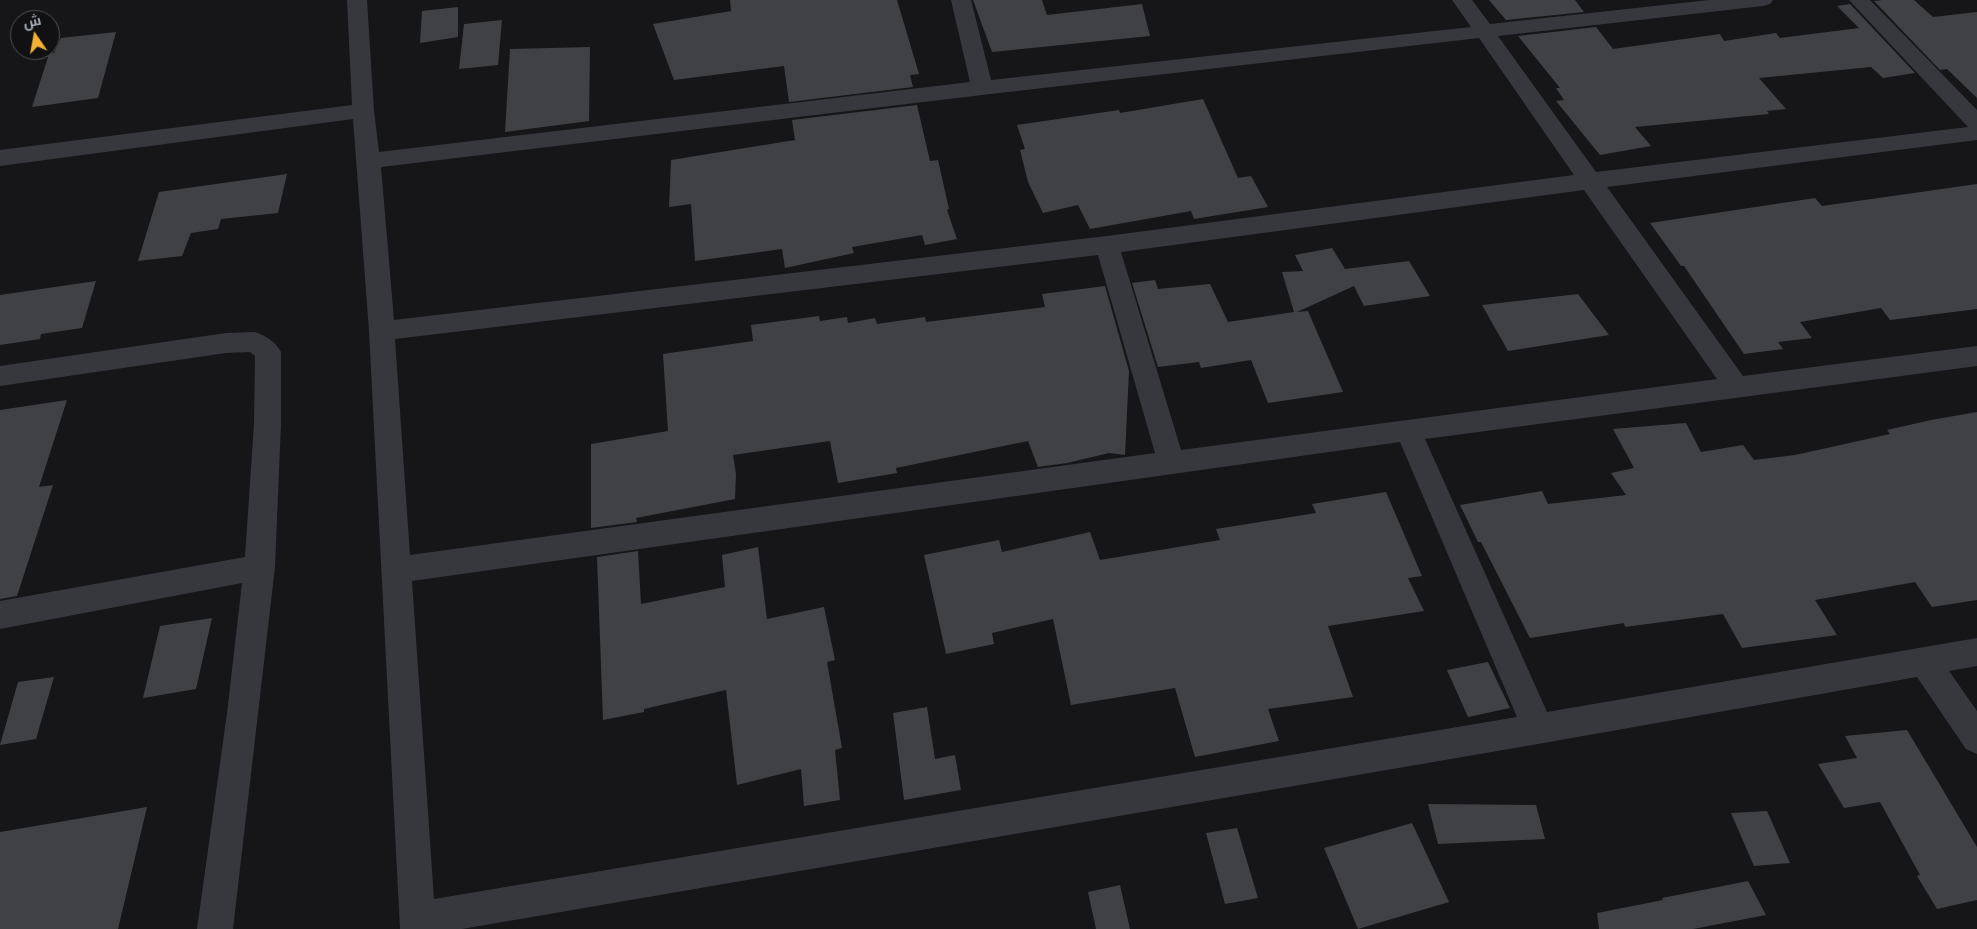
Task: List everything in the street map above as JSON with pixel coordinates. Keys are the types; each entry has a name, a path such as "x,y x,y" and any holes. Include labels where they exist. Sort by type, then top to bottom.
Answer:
{"street":[{"path":"961,0 982,88"},
{"path":"1462,0 1736,386"},
{"path":"368,161 982,88 1764,0"},
{"path":"1859,0 1977,123"},
{"path":"363,1 363,111 382,331 418,924 1977,652"},
{"path":"0,158 363,111"},
{"path":"382,331 1107,245 1589,181 1977,133"},
{"path":"1107,245 1171,462"},
{"path":"0,376 226,343 255,342 268,352 268,400 260,567 215,929"},
{"path":"396,570 1171,462 1736,386 1977,356"},
{"path":"1408,430 1538,728"},
{"path":"0,614 260,567"},
{"path":"1923,660 1977,738"}],"building":[{"path":"730,0 897,0 919,74 910,75 913,87 789,102 784,66 674,80 653,24 731,11"},
{"path":"973,0 1042,0 1047,15 1142,4 1150,36 992,52"},
{"path":"1489,0 1575,0 1584,12 1506,20"},
{"path":"1914,0 1933,17 1977,12 1977,98 1947,69 1940,70 1874,1"},
{"path":"1850,4 1915,73 1883,78 1871,67 1759,78 1786,109 1767,111 1769,114 1635,127 1651,146 1600,155 1556,101 1564,100 1556,88 1560,88 1518,36 1596,27 1613,49 1720,34 1724,41 1776,33 1780,38 1859,28 1837,6"},
{"path":"458,7 458,37 420,43 422,11"},
{"path":"502,20 498,65 459,69 464,24"},
{"path":"116,32 98,98 32,107 47,60 60,60 61,38"},
{"path":"590,47 589,121 505,132 510,49"},
{"path":"1203,99 1238,178 1251,176 1268,207 1194,219 1191,211 1090,229 1078,205 1043,213 1028,182 1020,150 1025,149 1017,125 1119,110 1120,113"},
{"path":"917,105 930,161 938,160 949,209 947,210 957,239 925,245 922,235 852,247 854,253 785,268 782,249 695,261 691,204 669,207 671,160 795,140 792,120"},
{"path":"287,174 278,213 221,219 218,229 191,233 182,256 138,261 159,192"},
{"path":"1977,184 1977,309 1890,320 1881,308 1800,322 1812,338 1778,342 1783,349 1744,354 1684,266 1681,266 1650,223 1815,198 1822,206"},
{"path":"1332,248 1345,269 1409,261 1430,296 1364,306 1354,286 1297,312 1308,311 1343,392 1268,403 1251,360 1201,368 1199,362 1158,367 1132,283 1155,280 1158,289 1210,284 1228,322 1294,312 1282,272 1303,271 1295,255"},
{"path":"96,281 82,328 41,334 40,339 0,345 0,295"},
{"path":"1105,286 1129,371 1125,455 1109,453 1067,463 1038,467 1028,441 896,468 897,473 838,483 830,441 733,455 736,474 735,499 636,518 637,522 591,528 591,444 668,431 663,354 753,341 751,325 819,316 820,321 847,317 848,323 875,318 877,324 925,317 926,322 1045,307 1042,294"},
{"path":"1578,294 1609,335 1508,351 1482,305"},
{"path":"67,400 39,487 53,485 17,596 0,599 0,410"},
{"path":"1977,412 1977,600 1932,607 1915,582 1815,600 1837,635 1742,648 1723,614 1625,627 1624,623 1530,638 1460,505 1542,491 1548,504 1626,495 1611,473 1634,468 1613,429 1686,423 1701,452 1743,445 1754,460 1795,455 1890,434 1887,430"},
{"path":"1386,492 1422,576 1408,578 1424,611 1328,626 1353,697 1268,709 1279,741 1195,757 1175,688 1071,705 1053,619 992,633 994,644 946,654 924,555 999,540 1002,552 1090,532 1100,560 1220,540 1216,529 1316,513 1312,504"},
{"path":"758,547 767,619 824,607 835,660 827,662 842,748 835,750 840,800 804,806 801,769 737,785 726,690 644,709 644,712 603,720 597,557 638,551 641,604 725,587 722,555"},
{"path":"212,618 196,689 143,698 160,626"},
{"path":"1488,662 1510,708 1468,717 1447,670"},
{"path":"54,677 36,739 0,745 18,682"},
{"path":"927,707 935,759 955,755 961,790 904,800 893,713"},
{"path":"1907,730 1977,847 1977,900 1937,909 1917,876 1920,875 1880,802 1844,808 1818,764 1857,758 1845,736"},
{"path":"1428,804 1536,805 1545,839 1438,844"},
{"path":"147,807 118,929 0,929 0,832"},
{"path":"1767,811 1790,863 1754,866 1731,813"},
{"path":"1412,823 1449,902 1358,929 1324,848"},
{"path":"1237,828 1258,898 1225,904 1206,833"},
{"path":"1748,881 1766,915 1693,929 1599,929 1597,913"},
{"path":"1120,885 1130,929 1096,929 1088,892"}]}
